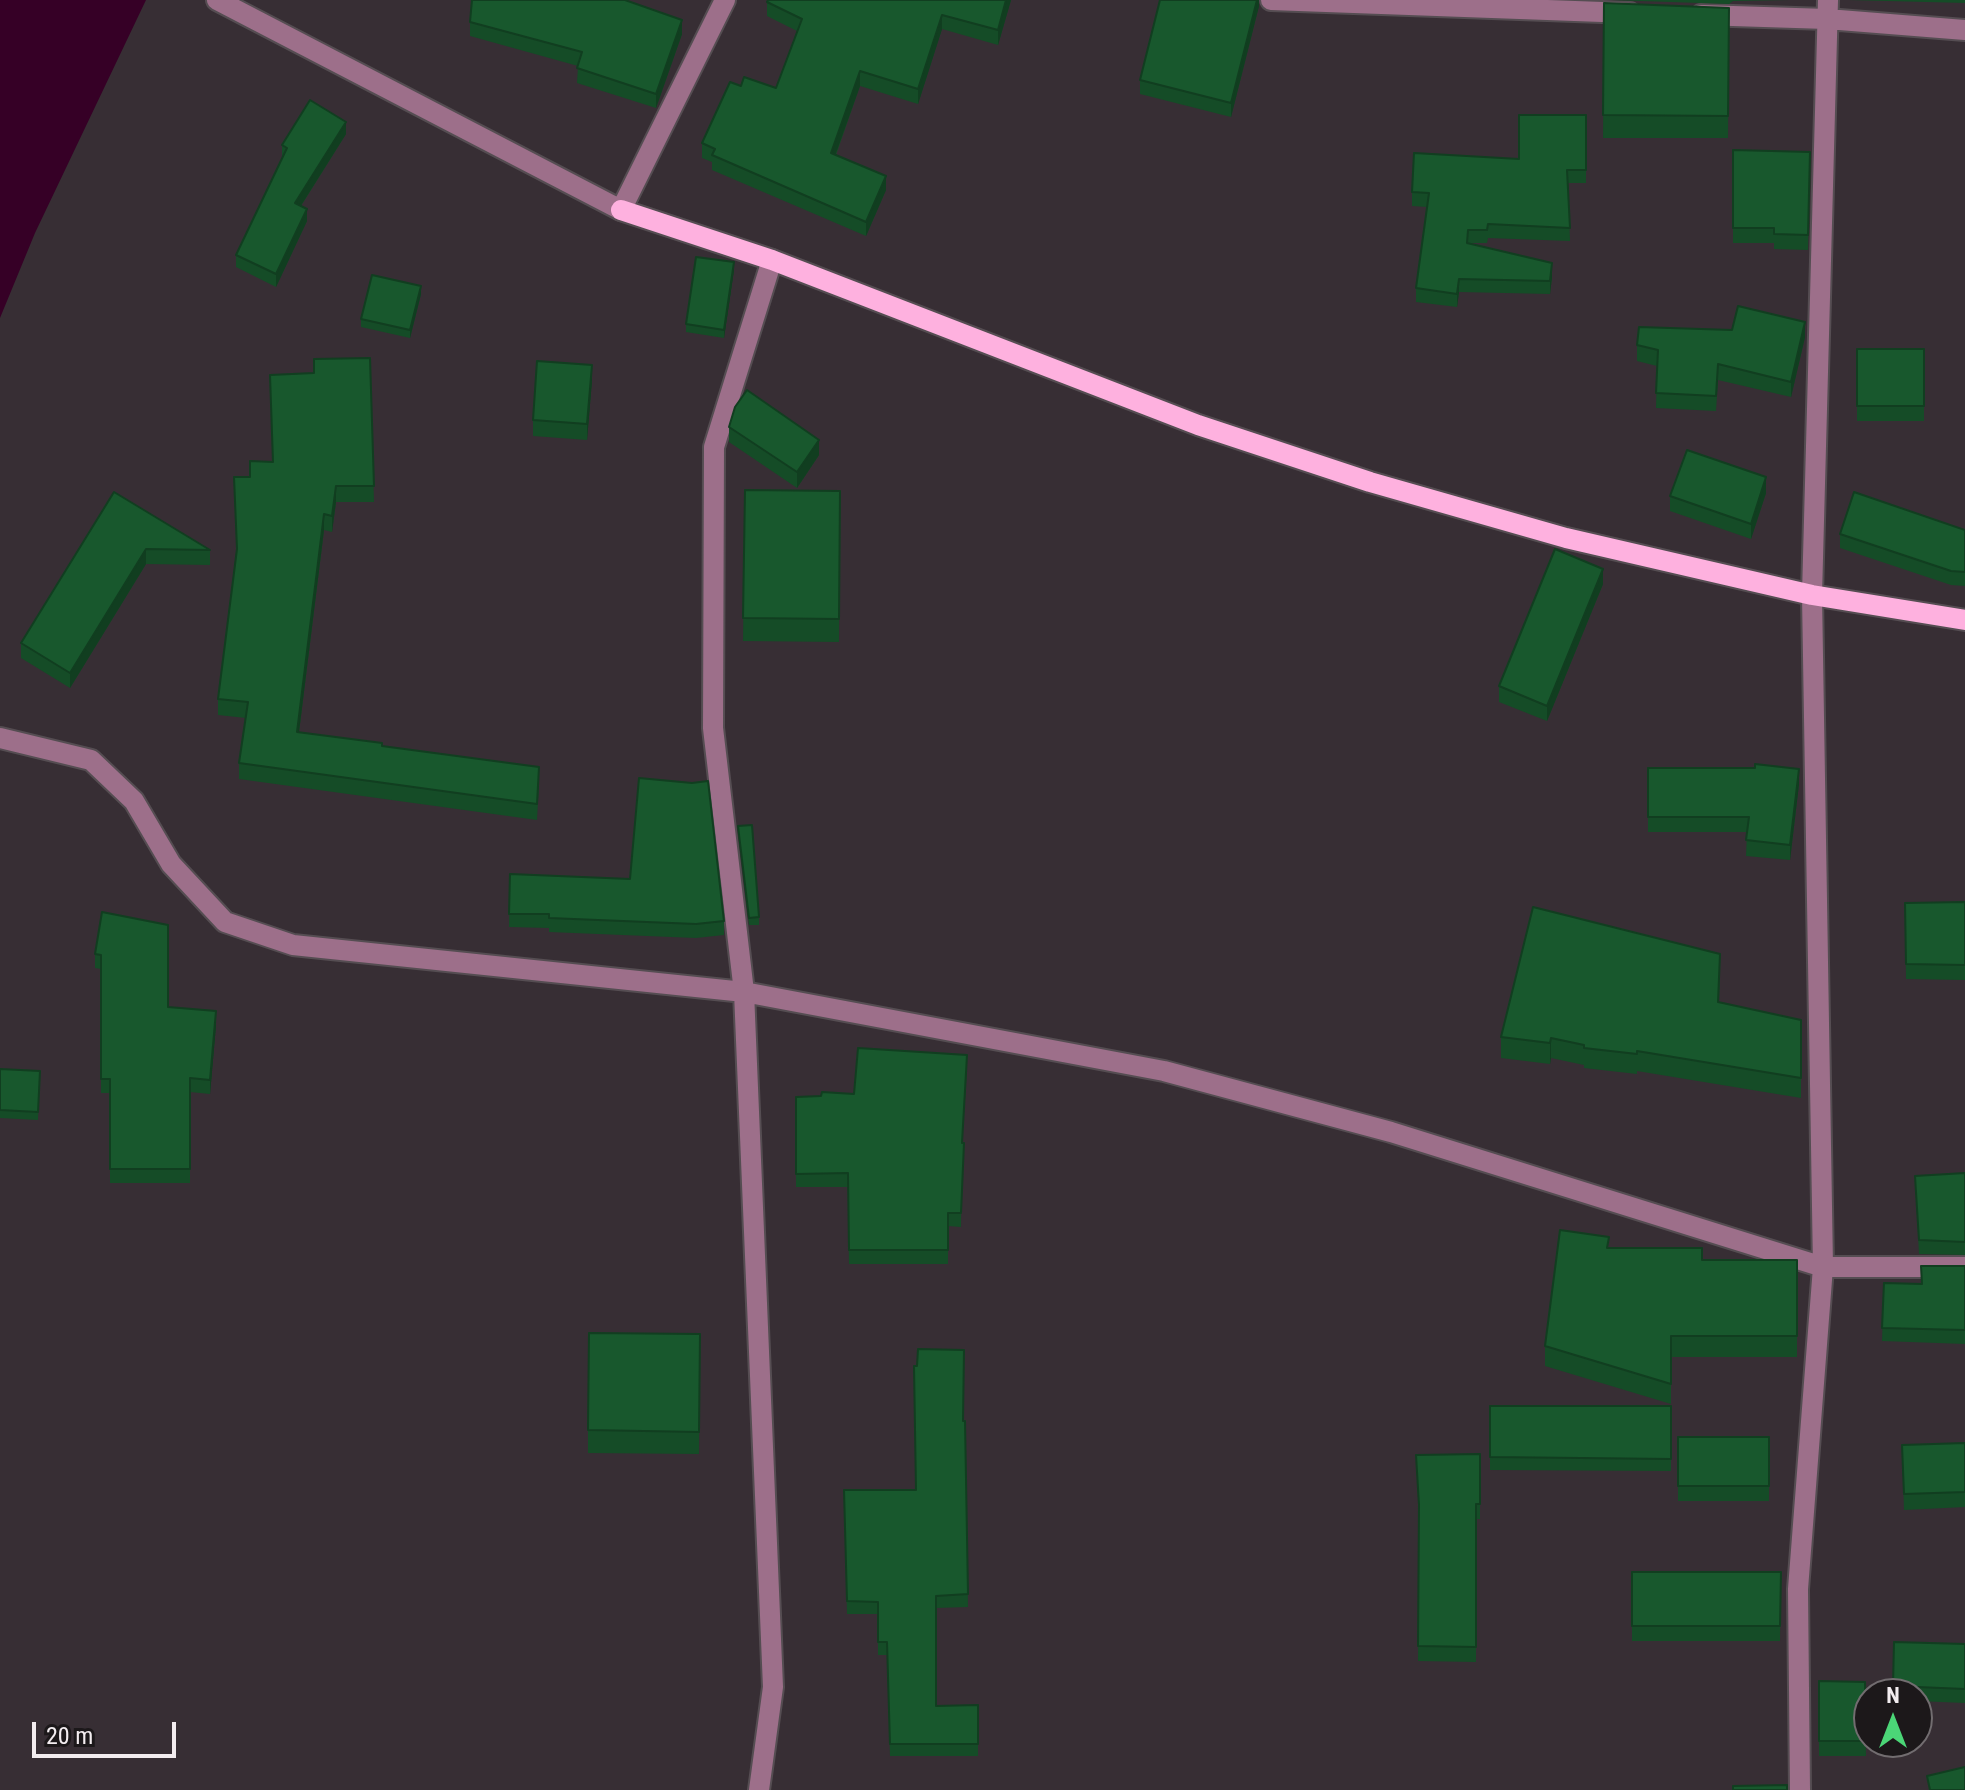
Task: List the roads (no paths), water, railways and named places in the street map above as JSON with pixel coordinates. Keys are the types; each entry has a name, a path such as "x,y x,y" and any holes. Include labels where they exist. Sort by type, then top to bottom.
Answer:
{"main road":[{"path":"621,210 772,260 1198,425 1370,482 1566,538 1812,595 1965,620"}],"street":[{"path":"217,0 621,210 725,0"},
{"path":"1271,0 1652,14"},
{"path":"1800,1790 1798,1589 1823,1267 1812,595 1827,9"},
{"path":"1684,15 1827,9 1965,30"},
{"path":"759,1790 773,1687 744,992 713,728 714,447 772,260"},
{"path":"0,738 91,760 134,801 171,864 225,922 293,945 744,992 1164,1071 1391,1132 1823,1267 1965,1267"}]}
